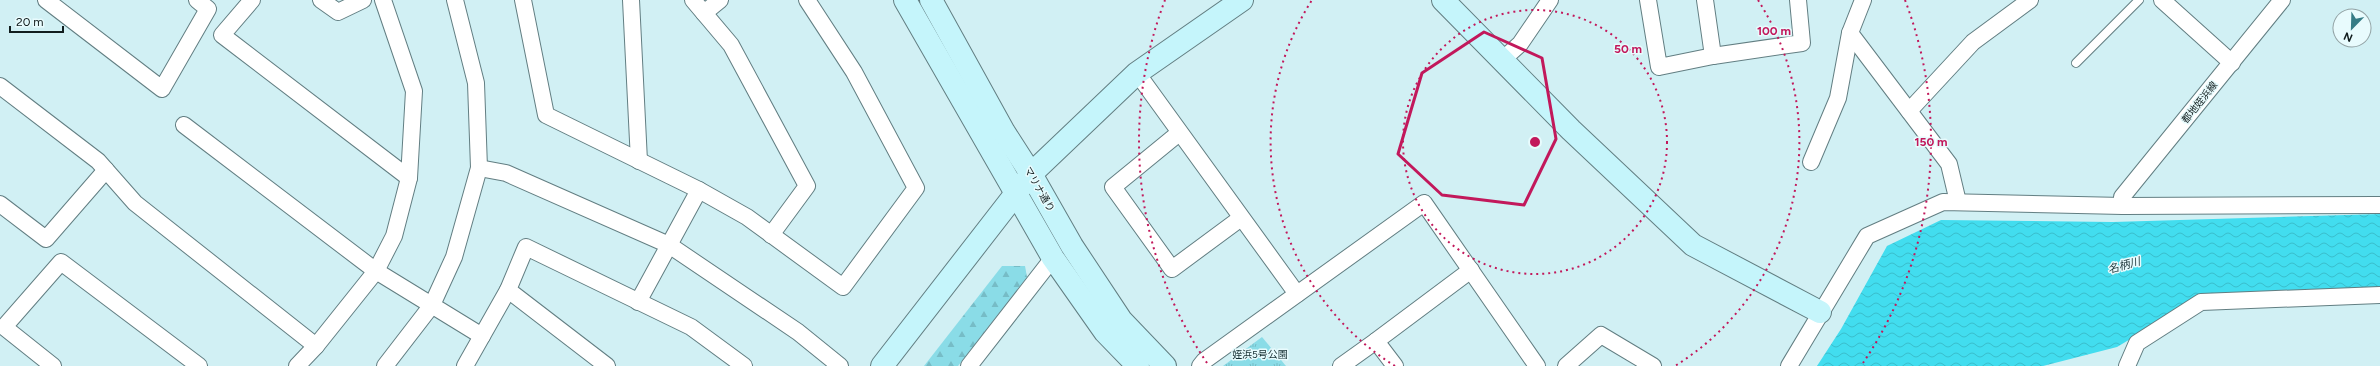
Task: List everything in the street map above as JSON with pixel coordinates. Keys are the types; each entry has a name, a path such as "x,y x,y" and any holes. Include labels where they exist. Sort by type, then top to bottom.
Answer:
{"street":[{"path":"46,0 162,89 208,9 197,0"},
{"path":"252,0 222,35 408,178"},
{"path":"321,0 338,12 363,0"},
{"path":"297,366 316,346 376,271 394,236 408,178 414,91 383,0"},
{"path":"385,366 432,305 454,257 479,168 476,83 455,0"},
{"path":"523,0 546,115 699,190 747,217 843,287 916,188 854,72 807,0"},
{"path":"631,0 639,160"},
{"path":"693,0 731,45 807,186 771,235"},
{"path":"704,12 720,0"},
{"path":"905,0 1053,258 1106,332 1138,366"},
{"name":"マリナ通り","path":"931,0 1004,132 1031,174 1072,246 1121,320 1165,366"},
{"path":"882,366 1031,174 1137,73 1242,0"},
{"path":"1443,0 1501,61 1693,245 1820,312"},
{"path":"1501,61 1520,44 1550,0"},
{"path":"1648,0 1659,67 1713,56 1802,43 1798,0"},
{"path":"1705,0 1713,56"},
{"path":"1811,162 1838,98 1850,33 1863,0"},
{"path":"1909,111 1973,42 2030,0"},
{"path":"2162,0 2232,62"},
{"name":"都地姪浜線","path":"2124,206 2122,197 2280,1"},
{"path":"1850,33 1949,164 1958,202"},
{"path":"1137,73 1297,294"},
{"path":"0,86 98,161 135,203 316,346"},
{"path":"184,125 376,271 482,336"},
{"path":"1179,133 1113,187 1172,269 1241,218"},
{"path":"479,168 506,173 669,245 798,332 840,366"},
{"path":"0,204 46,239 106,170"},
{"path":"638,302 699,190"},
{"path":"1789,366 1820,312 1867,236 1943,202 2124,206 2380,205"},
{"path":"1203,364 1297,294 1424,203 1537,366"},
{"path":"465,366 508,290 526,247 691,327 744,366"},
{"path":"969,366 1053,258"},
{"path":"53,366 4,327 61,262 199,366"},
{"path":"1341,366 1471,270"},
{"path":"508,290 607,366"},
{"path":"2128,366 2137,343 2201,302 2380,295"},
{"path":"1566,366 1600,335 1653,366"},
{"path":"1376,341 1396,366"}],"lane":[{"path":"2076,63 2139,0"}],"highlighted area":[{"path":"1484,32 1542,58 1556,139 1524,205 1442,195 1398,154 1422,73"}],"green space":[{"path":"1002,266 1025,266 1027,277 958,366 924,366"},
{"name":"姪浜5号公園","path":"1262,337 1286,366 1223,366"}],"water":[{"name":"名柄川","path":"2380,214 2380,290 2199,298 2117,347 2043,366 1817,366 1841,329 1887,246 1941,220 2113,222"}]}
